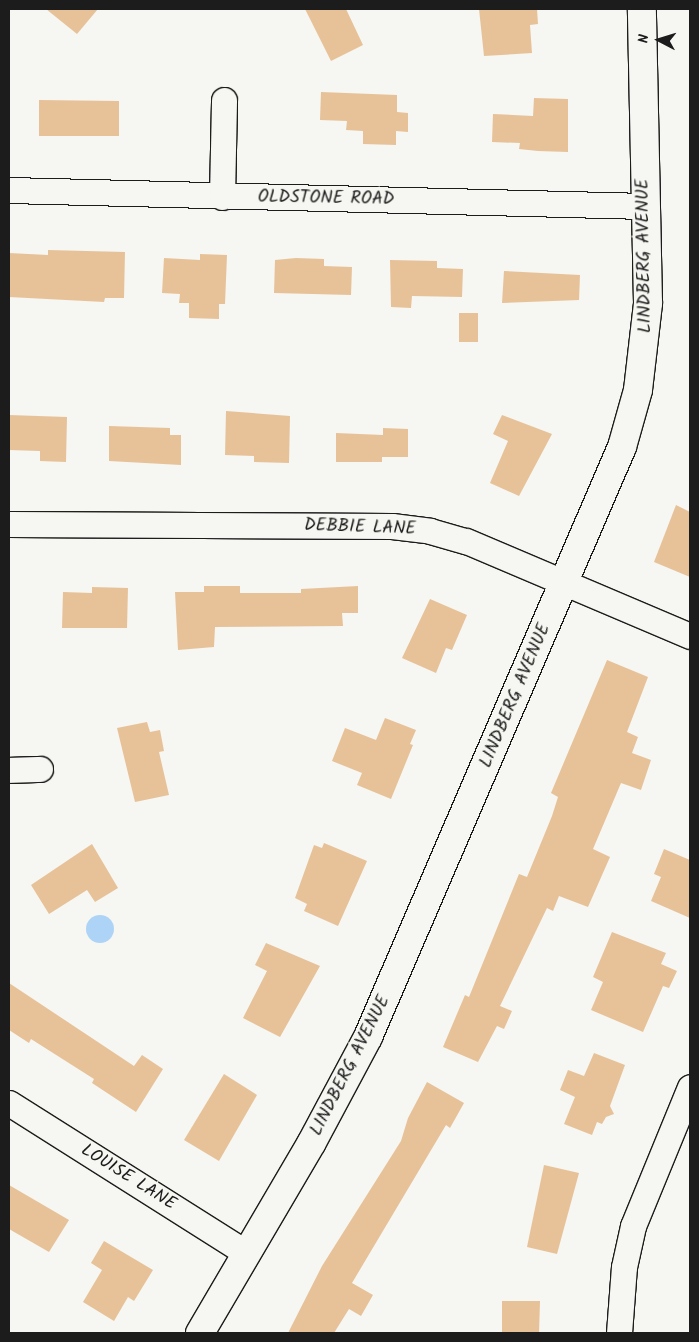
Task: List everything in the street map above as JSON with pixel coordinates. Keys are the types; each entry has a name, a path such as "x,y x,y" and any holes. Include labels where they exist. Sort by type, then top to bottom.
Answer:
{"street":[{"name":"LINDBERG AVENUE","path":"200,1333 372,1028 566,582 622,447 638,390 648,303 644,206 642,9"},
{"path":"222,197 224,100"},
{"name":"OLDSTONE ROAD","path":"9,190 222,197 644,206"},
{"name":"DEBBIE LANE","path":"9,524 392,526 466,541 690,636"},
{"path":"9,770 40,770"},
{"path":"619,1333 624,1266 633,1226 690,1087"},
{"name":"LOUISE LANE","path":"9,1103 246,1253"}],"water":[{"path":"100,915 110,919 114,929 110,939 100,943 90,939 86,929 90,919"}],"building":[{"path":"46,9 98,9 77,34"},
{"path":"305,9 346,9 363,45 331,61"},
{"path":"479,9 537,9 538,24 530,25 532,53 484,56"},
{"path":"321,92 397,95 397,112 408,113 408,132 396,131 396,145 363,144 363,131 346,130 347,121 320,120"},
{"path":"534,98 568,99 568,152 519,149 520,143 492,142 493,114 533,116"},
{"path":"39,100 119,101 119,136 39,136"},
{"path":"48,250 125,252 124,298 105,298 104,302 9,297 9,253 48,255"},
{"path":"200,254 227,255 225,304 219,304 219,319 189,318 189,303 179,303 180,294 162,293 164,258 200,260"},
{"path":"296,258 324,259 324,266 352,267 351,295 274,293 275,260"},
{"path":"390,260 437,261 437,268 463,269 462,297 412,296 411,308 391,307"},
{"path":"504,271 580,275 579,300 502,303"},
{"path":"459,313 478,313 478,342 459,342"},
{"path":"226,411 290,416 289,463 254,462 254,456 225,455"},
{"path":"9,415 67,417 66,462 40,461 40,451 9,450"},
{"path":"502,415 552,434 519,496 490,483 508,441 493,434"},
{"path":"109,426 170,428 170,435 181,435 181,465 109,461"},
{"path":"383,428 408,429 408,457 382,457 382,462 336,462 336,433 383,435"},
{"path":"676,505 690,512 690,577 654,562"},
{"path":"204,586 240,586 240,593 301,593 301,589 358,586 358,613 342,613 343,626 215,627 214,647 178,650 175,592 204,592"},
{"path":"92,587 128,588 127,628 62,628 63,592 92,593"},
{"path":"430,599 467,615 452,650 446,648 436,673 402,658"},
{"path":"607,660 648,677 627,732 638,737 632,753 651,760 641,790 621,783 593,849 610,857 588,907 559,896 553,911 547,908 500,1006 512,1011 504,1029 497,1026 478,1062 443,1047 465,995 469,997 519,874 527,877 558,797 551,793"},
{"path":"385,718 416,730 410,744 413,745 391,799 357,785 362,773 332,761 345,728 376,740"},
{"path":"147,722 150,732 160,730 164,751 159,752 169,795 135,802 117,728"},
{"path":"324,843 367,861 338,926 304,911 307,904 295,898 314,845 322,848"},
{"path":"92,844 118,888 95,902 87,890 49,914 31,885"},
{"path":"664,849 690,860 690,918 651,901 661,877 654,874"},
{"path":"612,932 666,953 661,964 677,971 669,988 663,986 643,1032 591,1010 603,982 593,977"},
{"path":"266,943 320,966 280,1037 243,1018 267,971 255,965"},
{"path":"9,983 134,1066 142,1055 163,1069 136,1112 92,1083 94,1079 31,1039 29,1043 9,1030"},
{"path":"594,1053 625,1065 610,1106 614,1114 606,1117 602,1124 597,1122 592,1135 564,1124 575,1097 560,1090 568,1070 584,1076"},
{"path":"224,1074 257,1095 219,1161 184,1140"},
{"path":"427,1082 464,1103 450,1128 446,1125 352,1283 373,1295 361,1316 349,1309 334,1333 288,1333 322,1266 401,1141 408,1118"},
{"path":"544,1165 579,1173 557,1254 527,1247"},
{"path":"9,1185 69,1220 49,1252 9,1229"},
{"path":"104,1241 153,1270 134,1301 128,1297 114,1321 83,1302 102,1270 91,1263"},
{"path":"502,1301 540,1301 539,1333 502,1333"}]}
